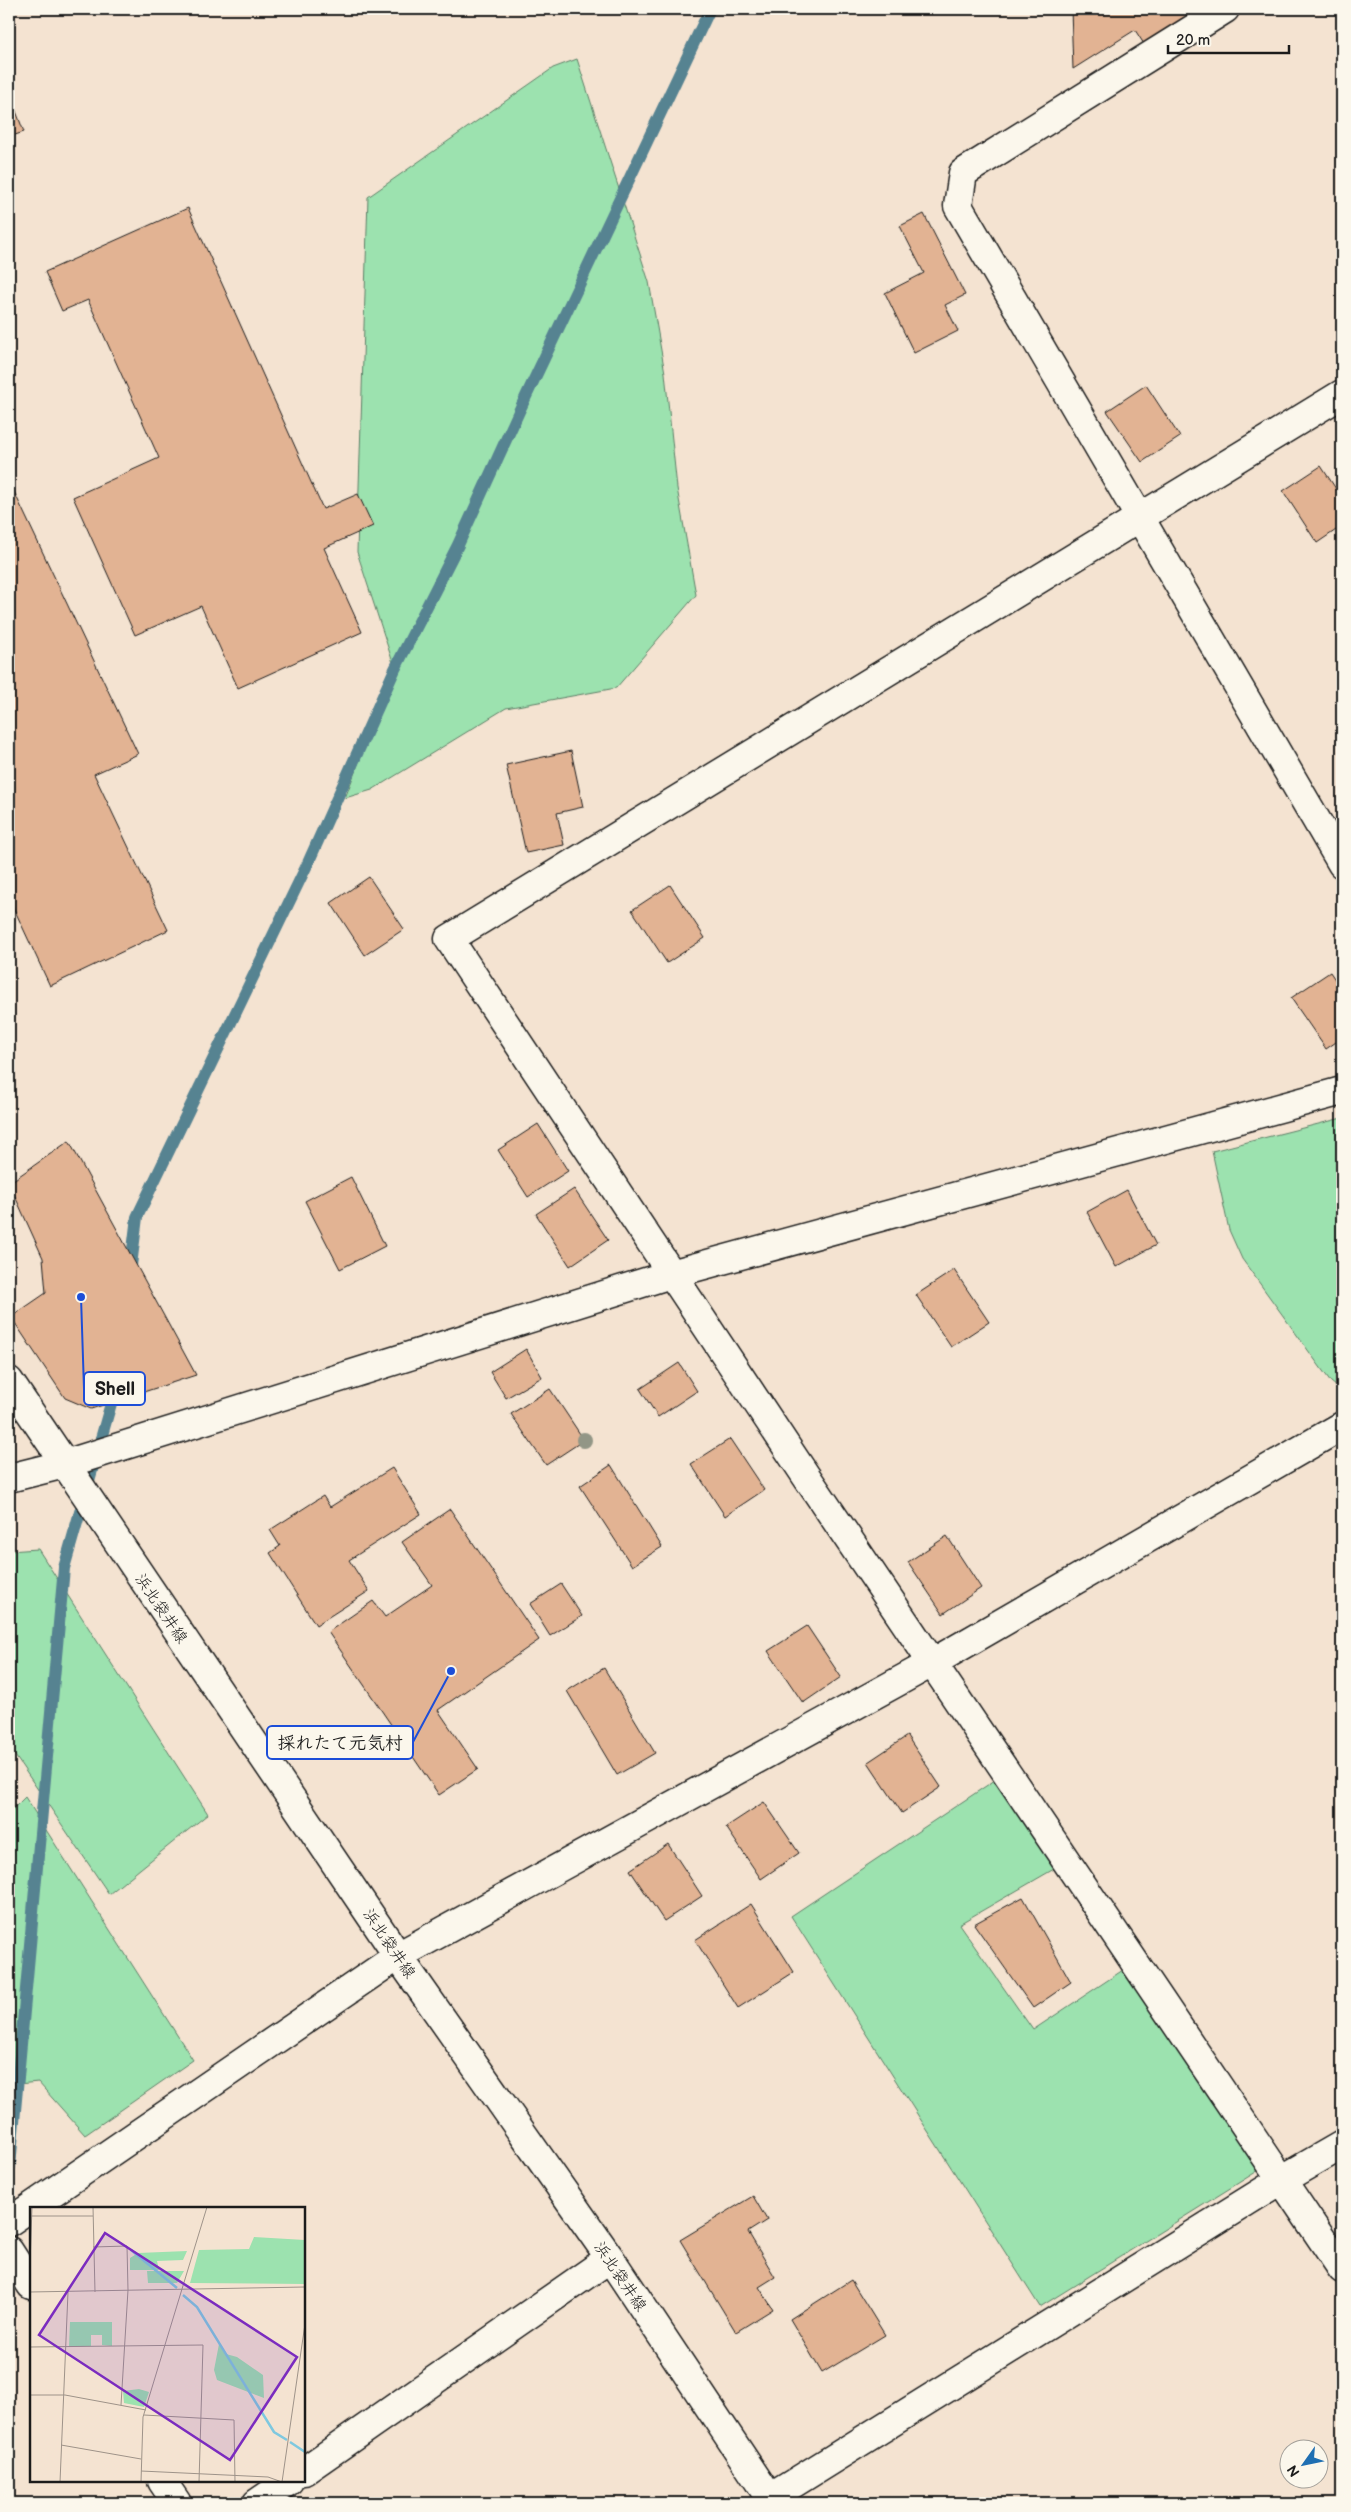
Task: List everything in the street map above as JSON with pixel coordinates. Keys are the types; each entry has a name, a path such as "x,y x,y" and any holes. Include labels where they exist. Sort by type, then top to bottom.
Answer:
{"street":[{"path":"1225,9 963,173 958,206 1342,864"},
{"path":"1342,394 449,939 932,1663 1342,2268"},
{"path":"9,1478 65,1464 671,1274 1342,1091"},
{"name":"浜北袋井線","path":"9,1381 398,1956 610,2258 772,2501"},
{"path":"31,2207 398,1956 932,1663 1342,1426"},
{"path":"772,2501 1283,2179 1342,2145"},
{"path":"9,2222 30,2208"},
{"path":"9,2251 30,2283"},
{"path":"305,2470 610,2258"},
{"path":"163,2482 177,2503"},
{"path":"257,2503 288,2482"}],"green space":[{"path":"577,59 649,282 665,373 677,488 696,595 616,688 506,708 372,790 345,798 395,669 357,552 368,197 553,68"},
{"path":"1342,1118 1342,1391 1331,1382 1242,1259 1229,1230 1212,1151"},
{"path":"38,1549 208,1814 109,1894 9,1747 9,1551"},
{"path":"1007,1772 1054,1869 959,1924 1033,2030 1135,1962 1272,2162 1040,2307 791,1916"},
{"path":"25,1797 193,2060 85,2135 38,2082 9,2085 9,1813"}],"building":[{"path":"1071,9 1223,9 1151,55 1135,30 1073,69"},
{"path":"9,93 24,132 9,137"},
{"path":"188,208 323,509 358,494 373,526 324,548 362,632 238,688 201,606 135,635 73,497 159,458 88,300 62,311 45,272"},
{"path":"924,214 965,295 945,305 958,331 914,353 885,293 924,273 900,226"},
{"path":"1146,385 1180,437 1142,462 1107,411"},
{"path":"1321,466 1342,498 1342,526 1317,543 1283,491"},
{"path":"9,481 138,754 94,774 168,930 50,986 9,898"},
{"path":"571,751 583,807 557,813 564,845 526,853 506,765"},
{"path":"369,877 404,929 365,955 331,903"},
{"path":"670,885 705,938 667,963 632,910"},
{"path":"1330,972 1342,990 1342,1038 1326,1049 1291,998"},
{"path":"538,1124 568,1171 528,1197 498,1150"},
{"path":"69,1141 196,1375 91,1409 65,1398 11,1317 46,1293 43,1258 9,1183"},
{"path":"351,1177 385,1246 340,1269 305,1201"},
{"path":"574,1189 608,1240 570,1266 536,1214"},
{"path":"1127,1190 1156,1245 1116,1267 1087,1212"},
{"path":"954,1270 989,1322 951,1347 916,1295"},
{"path":"526,1349 542,1377 506,1398 490,1372"},
{"path":"679,1363 697,1391 658,1417 640,1389"},
{"path":"550,1389 584,1440 546,1465 511,1414"},
{"path":"730,1439 764,1490 725,1516 691,1464"},
{"path":"611,1465 662,1547 632,1566 580,1486"},
{"path":"392,1468 421,1514 349,1560 369,1591 316,1625 270,1553 280,1546 270,1530 323,1496 330,1507"},
{"path":"450,1509 539,1640 438,1710 478,1769 439,1795 328,1632 373,1601 385,1617 432,1585 402,1542"},
{"path":"947,1536 981,1588 943,1614 908,1562"},
{"path":"561,1584 582,1616 550,1636 530,1604"},
{"path":"807,1626 841,1677 803,1703 768,1651"},
{"path":"604,1668 655,1753 617,1775 567,1691"},
{"path":"907,1736 941,1787 902,1813 868,1762"},
{"path":"764,1802 799,1853 761,1879 726,1827"},
{"path":"668,1844 702,1896 664,1921 630,1870"},
{"path":"1023,1897 1071,1982 1033,2008 974,1924"},
{"path":"751,1904 794,1972 738,2008 695,1940"},
{"path":"753,2196 767,2220 748,2232 775,2277 759,2287 773,2309 736,2332 680,2240"},
{"path":"851,2280 885,2335 822,2373 790,2319"}],"waterway":[{"path":"130,1274 137,1217 308,863 395,669 458,545 521,407 710,9"},
{"path":"10,2166 64,1568 116,1386"}],"place":[{"name":"Shell","path":"81,1297"},
{"name":"採れたて元気村","path":"451,1671"}]}
